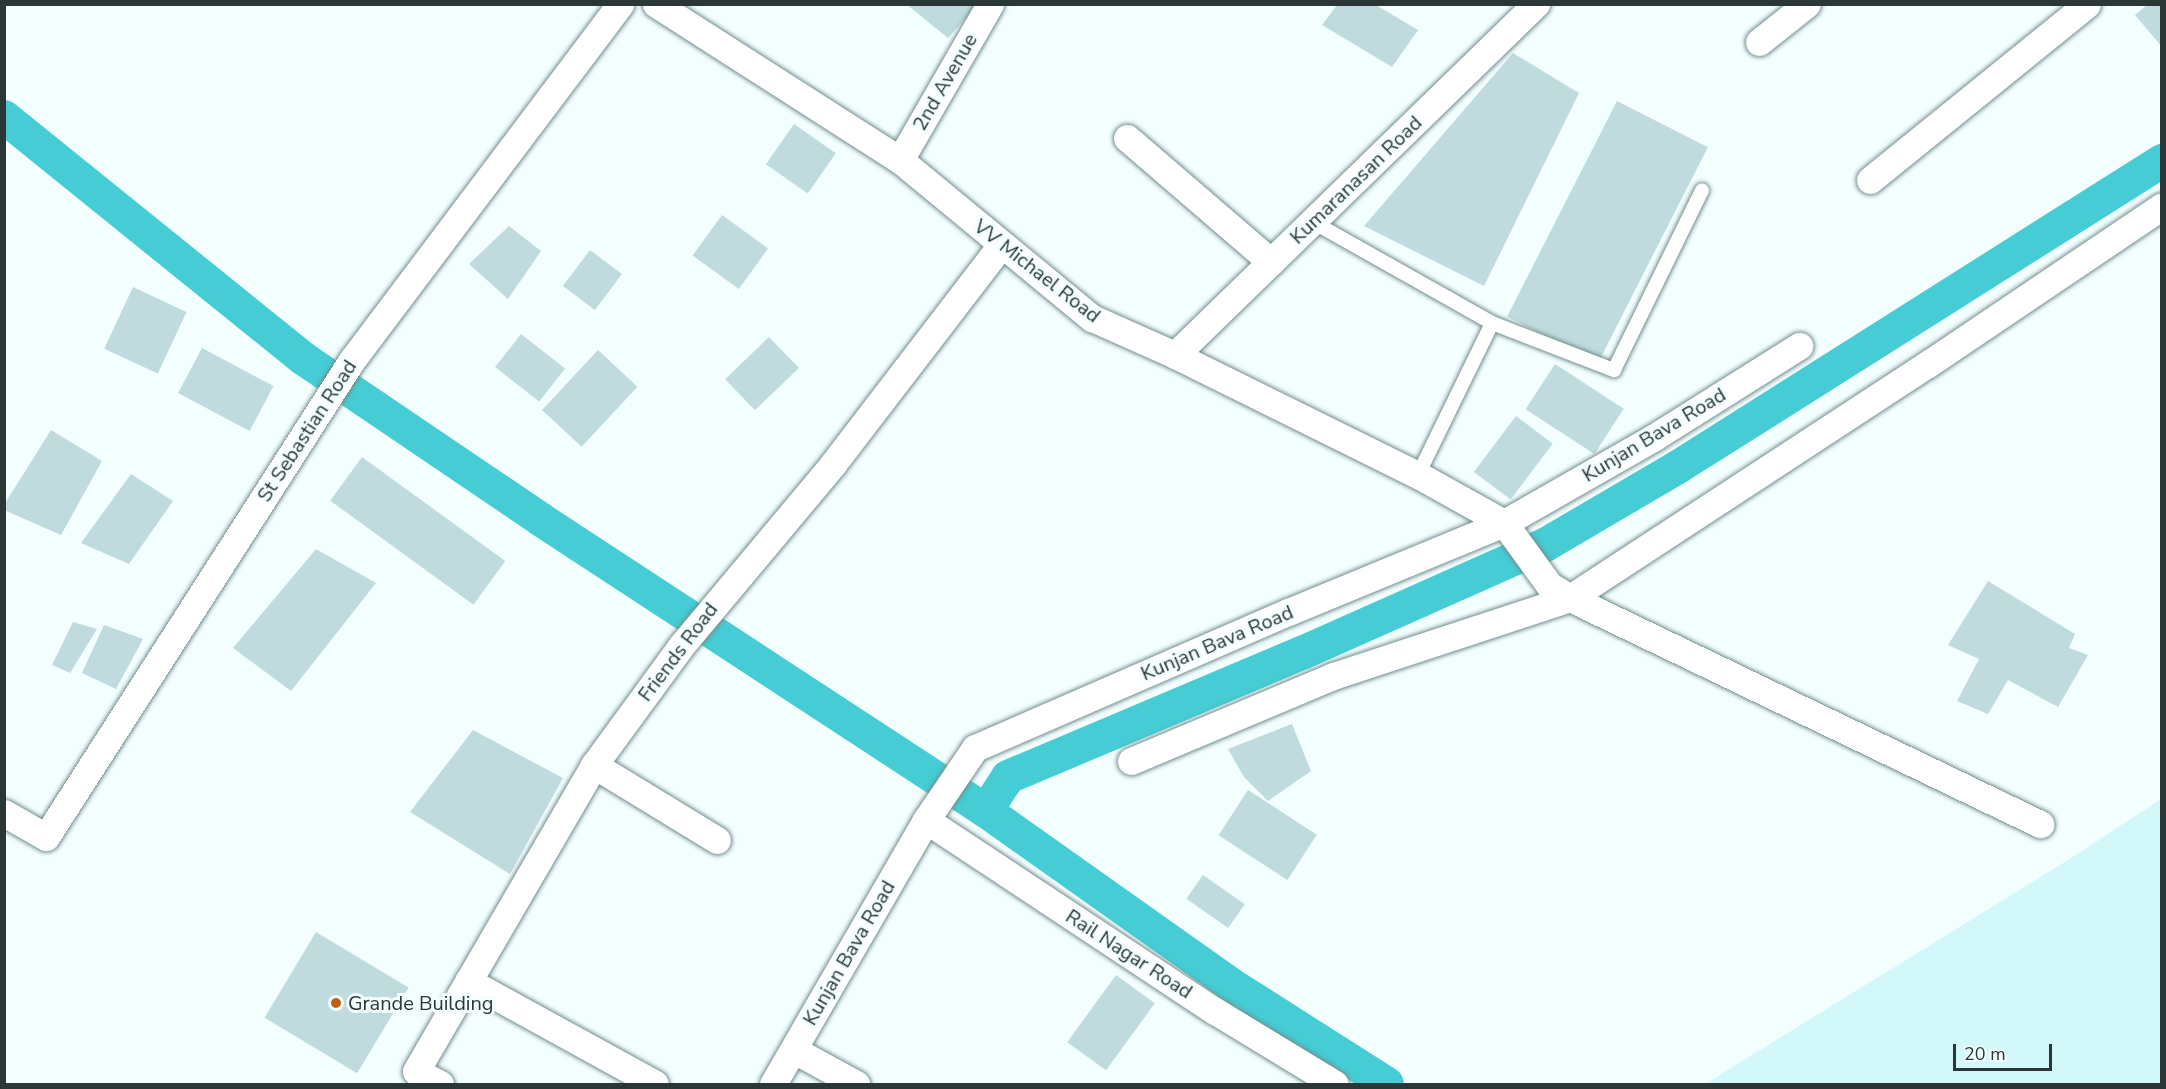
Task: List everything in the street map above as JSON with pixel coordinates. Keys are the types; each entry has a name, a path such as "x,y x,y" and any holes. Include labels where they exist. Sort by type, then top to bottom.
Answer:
{"street":[{"name":"St Sebastian Road","path":"4,813 46,837 350,364 620,4"},
{"name":"VV Michael Road","path":"656,4 900,160 1092,318 1175,355 1418,475 1506,525"},
{"name":"2nd Avenue","path":"900,160 990,4"},
{"name":"Kumaranasan Road","path":"1175,355 1536,4"},
{"path":"1759,42 1807,4"},
{"path":"1870,180 2087,4"},
{"path":"1127,138 1271,262"},
{"path":"1131,761 1333,676 1560,591 1928,364 2162,206"},
{"name":"Friends Road","path":"440,1084 416,1071 594,765 681,646 833,464 1002,244"},
{"name":"Kunjan Bava Road","path":"773,1084 926,820 975,748 1288,612 1506,525 1653,438 1799,346"},
{"path":"1506,525 1560,591 2040,824"},
{"path":"594,765 717,840"},
{"name":"Rail Nagar Road","path":"926,820 1215,1011 1335,1084"},
{"path":"468,981 655,1084"},
{"path":"794,1050 856,1084"}],"lane":[{"path":"1312,222 1492,323 1614,370 1702,190"},
{"path":"1418,475 1492,323"}],"shaded area":[{"path":"2161,799 2161,1084 1705,1084 2076,855"}],"building":[{"path":"906,4 970,4 975,8 948,38"},
{"path":"2148,4 2162,4 2162,47 2135,15"},
{"path":"1337,5 1376,5 1418,30 1392,67 1322,25"},
{"path":"1513,53 1579,93 1484,286 1364,226"},
{"path":"1617,101 1708,147 1598,363 1507,317"},
{"path":"794,124 836,153 808,193 766,164"},
{"path":"722,215 768,249 739,289 693,255"},
{"path":"509,226 541,251 508,299 469,264"},
{"path":"590,250 622,274 595,310 563,286"},
{"path":"133,287 186,312 158,374 104,349"},
{"path":"521,334 565,368 539,402 495,367"},
{"path":"769,337 799,368 755,410 725,379"},
{"path":"202,348 274,386 250,431 178,393"},
{"path":"598,350 637,387 582,447 542,410"},
{"path":"1555,364 1624,409 1594,454 1526,409"},
{"path":"1516,416 1553,444 1511,500 1474,472"},
{"path":"51,430 102,461 61,535 4,510 4,505"},
{"path":"362,457 505,561 473,605 330,501"},
{"path":"131,474 173,501 129,564 81,543"},
{"path":"316,549 376,583 291,691 233,648"},
{"path":"1988,581 2075,634 2069,648 2088,655 2058,707 2008,680 1988,714 1957,701 1979,659 1948,645"},
{"path":"73,622 97,629 70,673 52,665"},
{"path":"104,625 143,639 116,689 82,673"},
{"path":"1292,724 1311,771 1268,801 1244,777 1228,749"},
{"path":"473,730 563,778 510,874 410,812"},
{"path":"1248,790 1317,835 1287,880 1219,835"},
{"path":"1203,875 1245,904 1228,928 1186,899"},
{"name":"Grande Building","path":"316,932 409,988 357,1073 264,1018"},
{"path":"1116,975 1155,1003 1106,1070 1067,1042"}],"waterway":[{"path":"4,117 304,359 540,519 986,811 1230,984 1387,1084"},
{"path":"986,811 1008,777 1302,653 1545,545 1678,467 2162,161"}],"place":[{"name":"Grande Building","path":"336,1003"}]}
